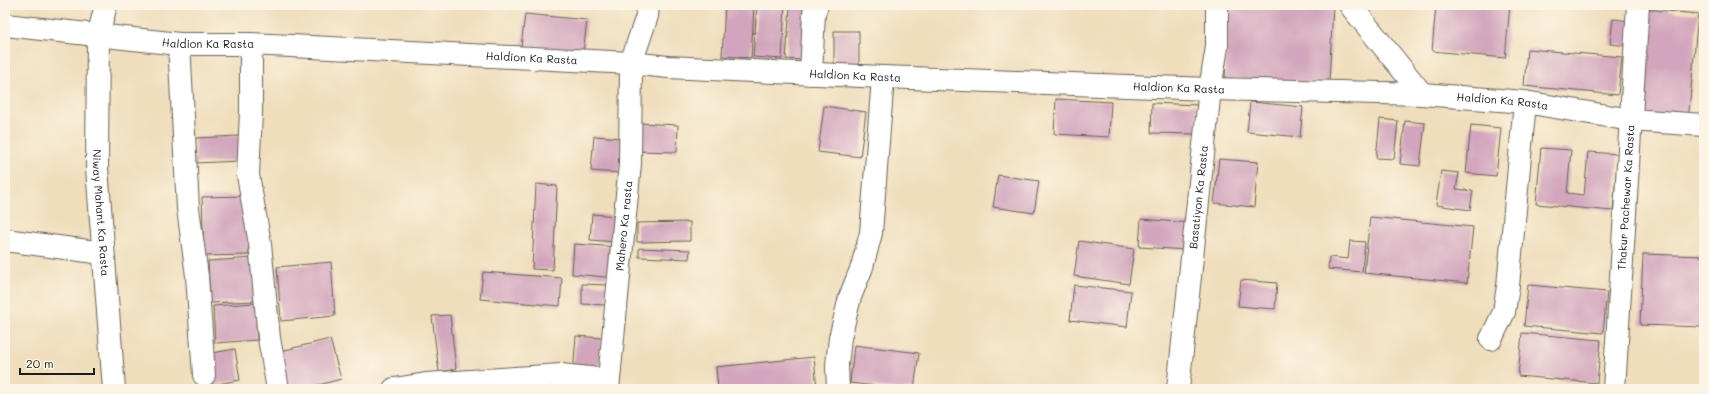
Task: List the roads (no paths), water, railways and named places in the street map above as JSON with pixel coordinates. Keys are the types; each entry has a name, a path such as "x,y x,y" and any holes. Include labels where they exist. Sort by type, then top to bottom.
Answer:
{"street":[{"name":"Niway Mahant Ka Rasta","path":"106,5 98,36 97,168 114,389"},
{"path":"811,74 814,13 817,5"},
{"name":"Basatiyon Ka Rasta","path":"1178,389 1210,89 1217,47 1217,5"},
{"path":"1350,5 1422,94"},
{"name":"Thakur Pachewar Ka Rasta","path":"1614,389 1638,5"},
{"name":"Mahero Ka rasta","path":"608,384 630,164 631,63 642,9"},
{"name":"Haldion Ka Rasta","path":"5,25 179,44 251,44 631,63 668,67 883,77 1210,89 1422,94 1525,102 1631,120 1704,125"},
{"path":"179,44 188,208 197,276 204,375"},
{"path":"251,44 251,112 248,175 260,244 269,338 278,389"},
{"path":"838,389 837,365 840,338 850,297 862,267 871,233 883,77"},
{"path":"1492,339 1504,312 1508,286 1525,102"},
{"path":"5,240 103,253"},
{"path":"394,389 426,384 561,375 608,384"}]}
